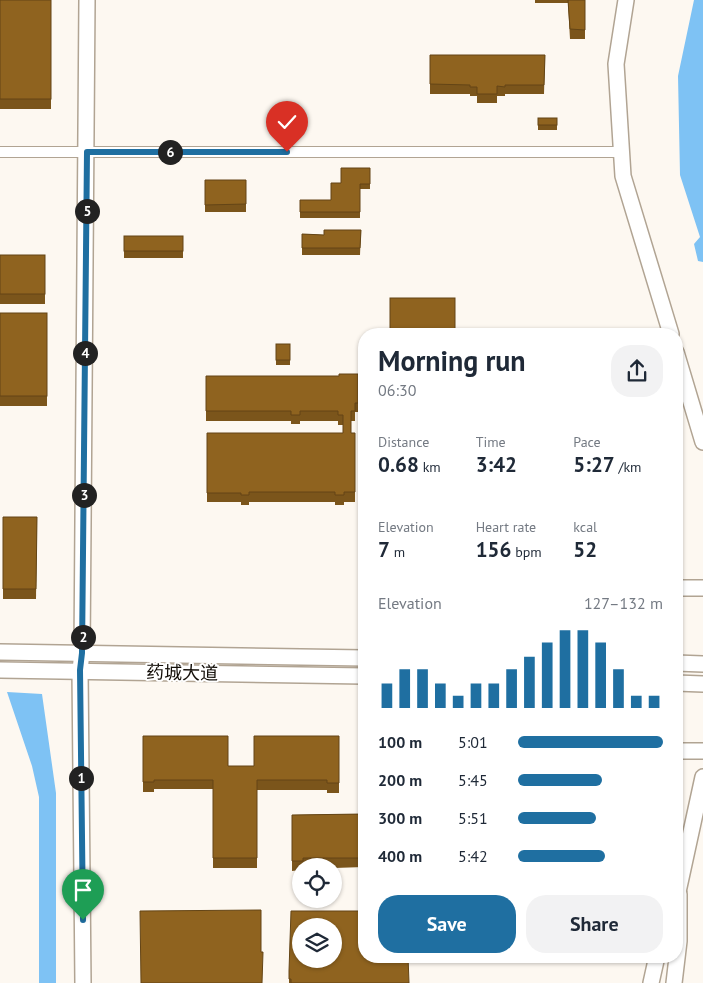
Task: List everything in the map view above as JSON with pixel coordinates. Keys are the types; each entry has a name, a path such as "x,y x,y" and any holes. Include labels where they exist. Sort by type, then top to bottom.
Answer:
{"street":[{"path":"83,983 80,670 82,653 87,0"},
{"path":"626,0 616,64 623,176 669,328"},
{"path":"0,152 620,152"},
{"path":"683,375 703,442"},
{"path":"683,588 703,588"},
{"name":"药城大道","path":"0,652 358,658"},
{"path":"683,663 699,664"},
{"name":"药城大道","path":"0,670 358,676"},
{"path":"683,751 703,751"},
{"path":"683,873 703,777"},
{"path":"651,983 655,963"},
{"path":"674,983 676,963"}],"water":[{"path":"694,0 703,0 703,262 698,261 694,244 700,237 680,175 678,76"},
{"path":"7,692 42,694 56,793 56,983 39,983 39,797 32,766"}],"building":[{"path":"0,0 51,0 51,99 0,99"},
{"path":"568,0 585,0 585,30 570,29"},
{"path":"430,55 545,55 544,85 497,86 497,94 477,94 477,87 470,87 470,85 430,84"},
{"path":"538,118 557,118 557,125 538,125"},
{"path":"341,168 370,168 370,184 360,184 360,212 300,212 300,200 331,200 331,183 341,183"},
{"path":"205,180 246,180 246,204 205,205"},
{"path":"324,230 361,230 360,248 302,248 302,234 324,235"},
{"path":"124,236 183,236 183,251 124,251"},
{"path":"0,255 45,255 45,294 0,294"},
{"path":"390,298 455,298 455,328 390,328"},
{"path":"0,313 47,313 47,396 0,396"},
{"path":"276,344 290,344 290,360 276,360"},
{"path":"339,374 358,374 358,403 355,403 355,411 351,411 351,433 355,433 355,492 344,492 344,495 335,495 335,492 249,492 249,495 241,495 241,493 207,493 207,433 343,433 343,415 338,415 338,411 300,411 300,415 291,415 291,411 206,411 206,376 339,376"},
{"path":"3,517 37,517 36,589 3,589"},
{"path":"143,736 228,736 228,766 254,766 254,736 339,736 339,783 327,783 327,780 257,780 257,858 213,858 213,780 154,780 154,782 143,782"},
{"path":"358,814 358,858 292,858 292,815"},
{"path":"261,910 262,983 141,983 140,911"},
{"path":"291,911 358,911 358,963 408,963 409,983 291,983 291,979 289,979"}],"route":[{"path":"83,920 80,670 82,653 87,152 287,152"}]}
